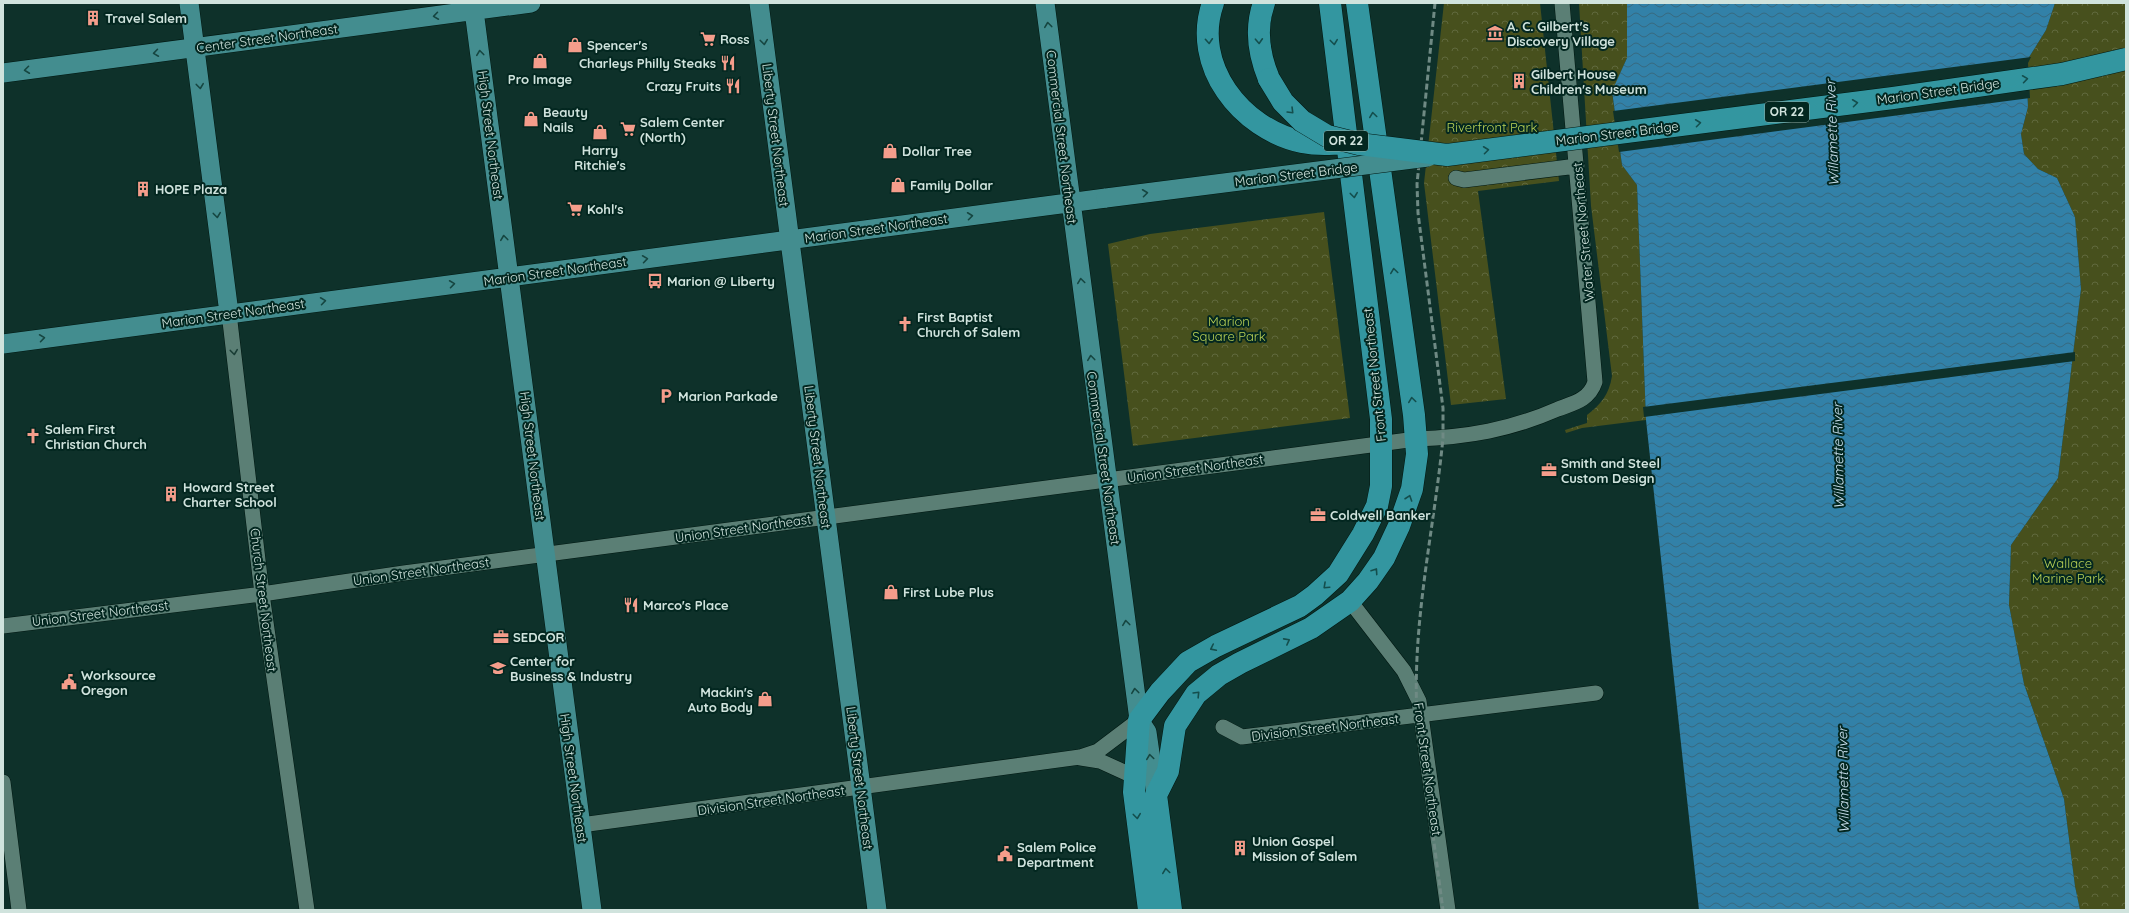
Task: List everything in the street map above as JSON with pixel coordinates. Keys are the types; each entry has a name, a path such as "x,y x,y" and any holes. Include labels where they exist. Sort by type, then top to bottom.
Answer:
{"highway":[{"path":"1213,3 1208,38 1212,60 1226,92 1241,110 1259,124 1291,139 1313,144 1347,143"},
{"name":"OR 22","path":"1264,3 1260,19 1259,44 1269,79 1283,102 1298,117 1312,128 1327,136 1360,144 1447,155"},
{"name":"Front Street Northeast","path":"1138,720 1160,692 1188,662 1216,646 1300,606 1327,585 1341,570 1377,506 1380,486 1382,419 1330,3"},
{"path":"1156,795 1168,771 1175,726 1196,694 1235,666 1311,628 1350,601 1368,581 1384,558 1400,526 1412,489 1416,439 1357,3"},
{"name":"Marion Street Bridge","path":"1447,155 1893,98 2062,74 2126,58"},
{"path":"1350,555 1352,574 1350,584 1350,601"},
{"path":"1138,720 1134,792 1149,910"},
{"name":"Commercial Street Northeast","path":"1156,795 1171,910"}],"main road":[{"name":"Church Street Northeast","path":"189,3 229,314"},
{"name":"Center Street Northeast","path":"3,73 195,48 474,7 531,3"},
{"name":"Liberty Street Northeast","path":"759,3 877,910"},
{"name":"Commercial Street Northeast","path":"1045,3 1138,720 1147,732 1156,795"},
{"name":"High Street Northeast","path":"474,7 592,910"},
{"name":"Marion Street Bridge","path":"1106,198 1447,155"},
{"name":"Marion Street Northeast","path":"3,344 1106,198"}],"street":[{"name":"Water Street Northeast","path":"1562,3 1595,375 1592,390"},
{"path":"1456,178 1464,180 1577,166"},
{"name":"Church Street Northeast","path":"229,314 262,594 307,910"},
{"name":"Union Street Northeast","path":"3,626 262,594 545,554 1382,443 1416,439 1443,438 1501,430 1535,419 1583,399 1592,390"},
{"name":"Front Street Northeast","path":"1350,601 1404,671 1416,692 1421,715 1448,910"},
{"name":"Division Street Northeast","path":"1223,727 1242,737 1596,693"},
{"path":"1080,757 1098,751 1138,720"},
{"path":"1080,757 1100,761 1135,777"},
{"name":"Division Street Northeast","path":"580,825 1080,757"},
{"path":"3,782 20,910"}],"green space":[{"name":"Riverfront Park","path":"1444,3 1540,3 1559,181 1478,191 1506,399 1451,405 1424,183"},
{"path":"1579,3 1627,3 1627,58 1612,92 1622,165 1637,185 1646,420 1582,428 1566,433 1565,430 1587,423 1587,415 1604,398 1609,389 1612,376 1591,206"},
{"name":"Wallace Marine Park","path":"2055,3 2126,3 2126,910 2080,910 2075,886 2064,799 2024,684 2009,605 2011,545 2058,478 2081,289 2075,217 2057,178 2038,169 2024,154 2021,134 2028,107 2026,62 2046,30"},
{"name":"Marion Square Park","path":"1324,212 1350,418 1133,446 1108,244 1150,234"}],"water":[{"name":"Willamette River","path":"1627,3 2055,3 2046,30 2026,62 2028,107 2021,134 2024,154 2038,169 2057,178 2075,217 2081,289 2058,478 2011,545 2009,605 2024,684 2064,799 2075,886 2080,910 1699,910 1646,420 1637,185 1622,165 1612,91 1627,58"}],"pier":[{"path":"2031,57 2028,63 2030,98 1619,152 1613,111"},
{"path":"2075,352 2075,361 1644,417 1643,407"}],"railway":[{"path":"1435,3 1417,184 1418,213 1443,408 1443,438 1421,611 1416,680 1417,715 1443,910"}],"place":[{"name":"Travel Salem","path":"93,18"},
{"name":"A. C. Gilbert's Discovery Village","path":"1495,33"},
{"name":"Ross","path":"708,39"},
{"name":"Spencer's","path":"575,45"},
{"name":"Pro Image","path":"540,61"},
{"name":"Charleys Philly Steaks","path":"728,63"},
{"name":"Gilbert House Children's Museum","path":"1519,81"},
{"name":"Crazy Fruits","path":"733,86"},
{"name":"Beauty Nails","path":"531,119"},
{"name":"Salem Center (North)","path":"628,129"},
{"name":"Harry Ritchie's","path":"600,132"},
{"name":"Dollar Tree","path":"890,151"},
{"name":"Family Dollar","path":"898,185"},
{"name":"HOPE Plaza","path":"143,189"},
{"name":"Kohl's","path":"575,209"},
{"name":"Marion @ Liberty","path":"655,281"},
{"name":"First Baptist Church of Salem","path":"905,324"},
{"name":"Marion Parkade","path":"666,396"},
{"name":"Salem First Christian Church","path":"33,436"},
{"name":"Smith and Steel Custom Design","path":"1549,470"},
{"name":"Howard Street Charter School","path":"171,494"},
{"name":"Coldwell Banker","path":"1318,515"},
{"name":"First Lube Plus","path":"891,592"},
{"name":"Marco's Place","path":"631,605"},
{"name":"SEDCOR","path":"501,637"},
{"name":"Center for Business & Industry","path":"498,668"},
{"name":"Worksource Oregon","path":"69,682"},
{"name":"Mackin's Auto Body","path":"765,699"},
{"name":"Union Gospel Mission of Salem","path":"1240,848"},
{"name":"Salem Police Department","path":"1005,854"}]}
